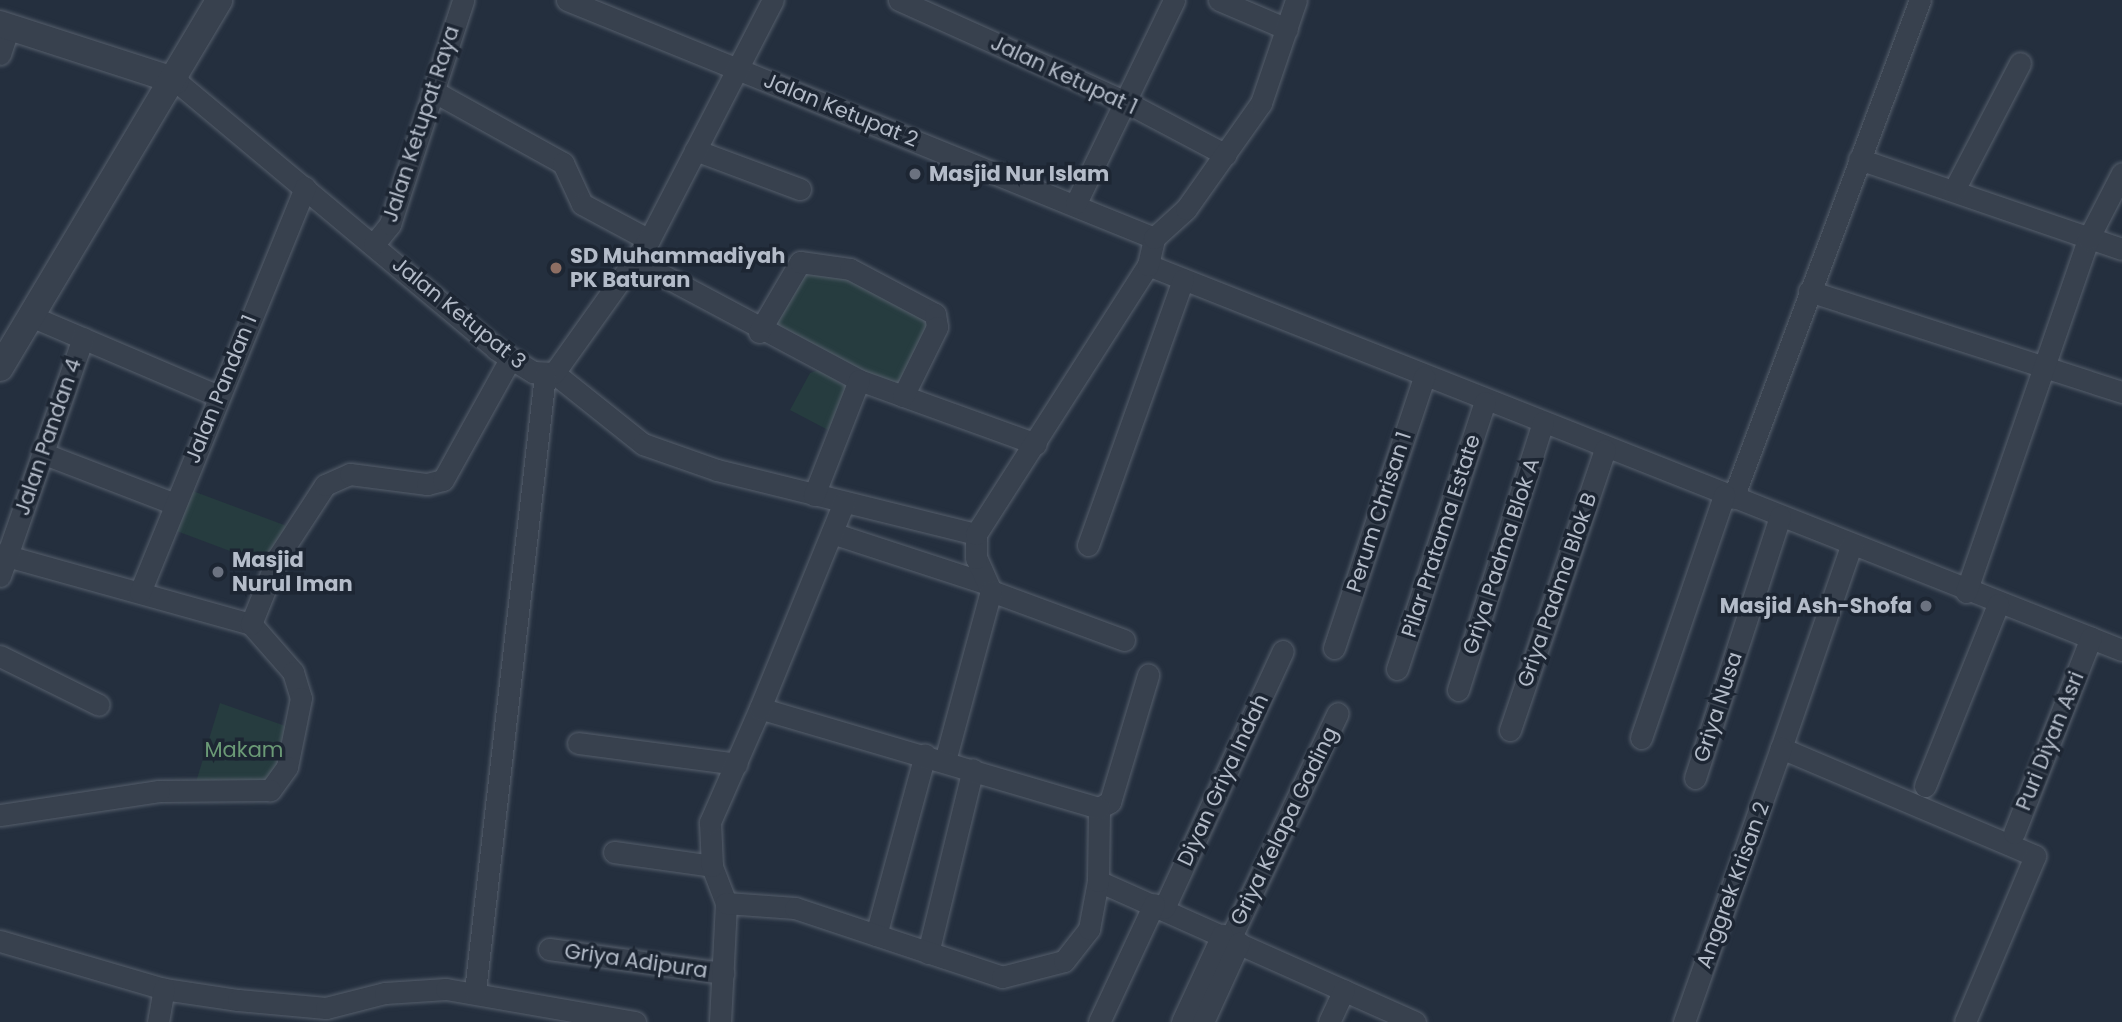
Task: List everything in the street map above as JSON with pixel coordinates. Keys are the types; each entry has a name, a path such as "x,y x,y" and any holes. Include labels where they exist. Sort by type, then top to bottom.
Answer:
{"street":[{"path":"0,368 9,338 33,317 176,81 219,0"},
{"name":"Jalan Ketupat Raya","path":"374,244 390,224 463,0"},
{"name":"Jalan Ketupat 2","path":"567,0 1076,203 1154,237"},
{"path":"475,991 550,374 649,240 773,0"},
{"name":"Jalan Ketupat 1","path":"899,0 1124,101 1226,155"},
{"path":"1076,203 1174,0"},
{"path":"1219,0 1287,29"},
{"path":"876,935 988,587 976,534 1036,444 1147,265 1154,237 1186,209 1226,155 1268,89 1296,0"},
{"path":"1642,738 1729,496 1920,0"},
{"path":"0,54 4,25 176,81"},
{"path":"1954,190 2020,63"},
{"name":"Jalan Ketupat 3","path":"176,81 510,359 550,374 643,444 814,495 976,534"},
{"path":"433,92 563,163 582,204 649,240"},
{"path":"695,150 800,189"},
{"path":"1859,159 2122,249"},
{"path":"1966,592 2088,239 2122,173"},
{"name":"Jalan Pandan 1","path":"140,592 305,187"},
{"path":"635,260 760,332 859,380 1036,444"},
{"path":"760,332 800,262 850,269 935,314 937,327 903,396"},
{"path":"1147,265 1485,402 1543,422 1605,450 1780,516 1966,592 1996,608 2089,643 2122,650"},
{"path":"1088,545 1183,279"},
{"path":"1809,291 2043,363 2122,392"},
{"path":"33,317 218,396"},
{"name":"Jalan Pandan 4","path":"2,562 83,338"},
{"path":"251,624 278,557 325,485 350,474 427,484 443,480 510,359"},
{"name":"Perum Chrisan 1","path":"1334,648 1424,377"},
{"path":"814,495 859,380"},
{"name":"Pilar Pratama Estate","path":"1397,669 1485,402"},
{"name":"Griya Padma Blok A","path":"1458,690 1543,422"},
{"name":"Griya Padma Blok B","path":"1510,730 1605,450"},
{"path":"43,453 174,504"},
{"path":"720,1022 726,903 712,866 710,822 737,764 844,502"},
{"name":"Griya Nusa","path":"1695,778 1780,516"},
{"path":"831,533 988,587 1124,640"},
{"name":"Anggrek Krisan 2","path":"1684,1022 1851,546"},
{"path":"0,815 159,791 270,790 295,743 301,698 293,672 251,624 140,592 2,562"},
{"path":"1926,786 1996,608"},
{"name":"Puri Diyan Asri","path":"2014,833 2089,643"},
{"name":"Diyan Griya Indah","path":"1099,1022 1159,906 1283,651"},
{"path":"0,656 99,705"},
{"path":"760,708 1100,808 1110,802 1148,675"},
{"name":"Griya Kelapa Gading","path":"1230,939 1338,713"},
{"path":"578,744 737,764"},
{"path":"1781,748 2035,856 1965,1022"},
{"path":"928,953 973,769"},
{"path":"726,903 785,905 1002,977 1051,968 1082,942 1098,881 1100,808"},
{"path":"614,852 712,866"},
{"path":"1098,881 1415,1022"},
{"path":"1182,1022 1230,939"},
{"path":"1203,1022 1230,939"},
{"path":"0,941 164,989 325,1015 416,989 475,991 533,1015 635,1022"},
{"name":"Griya Adipura","path":"550,949 723,972"},
{"path":"158,1022 164,989"},
{"path":"1329,1022 1344,990"}],"green space":[{"path":"798,269 846,274 932,319 896,390 767,319"},
{"path":"819,370 847,387 830,431 790,410 810,373"},
{"path":"190,490 292,528 267,565 174,530"},
{"name":"Makam","path":"220,703 294,729 271,780 196,782"}],"place":[{"name":"Masjid Nur Islam","path":"915,174"},
{"name":"SD Muhammadiyah PK Baturan","path":"556,268"},
{"name":"Masjid Nurul Iman","path":"218,572"},
{"name":"Masjid Ash-Shofa","path":"1926,606"}]}
